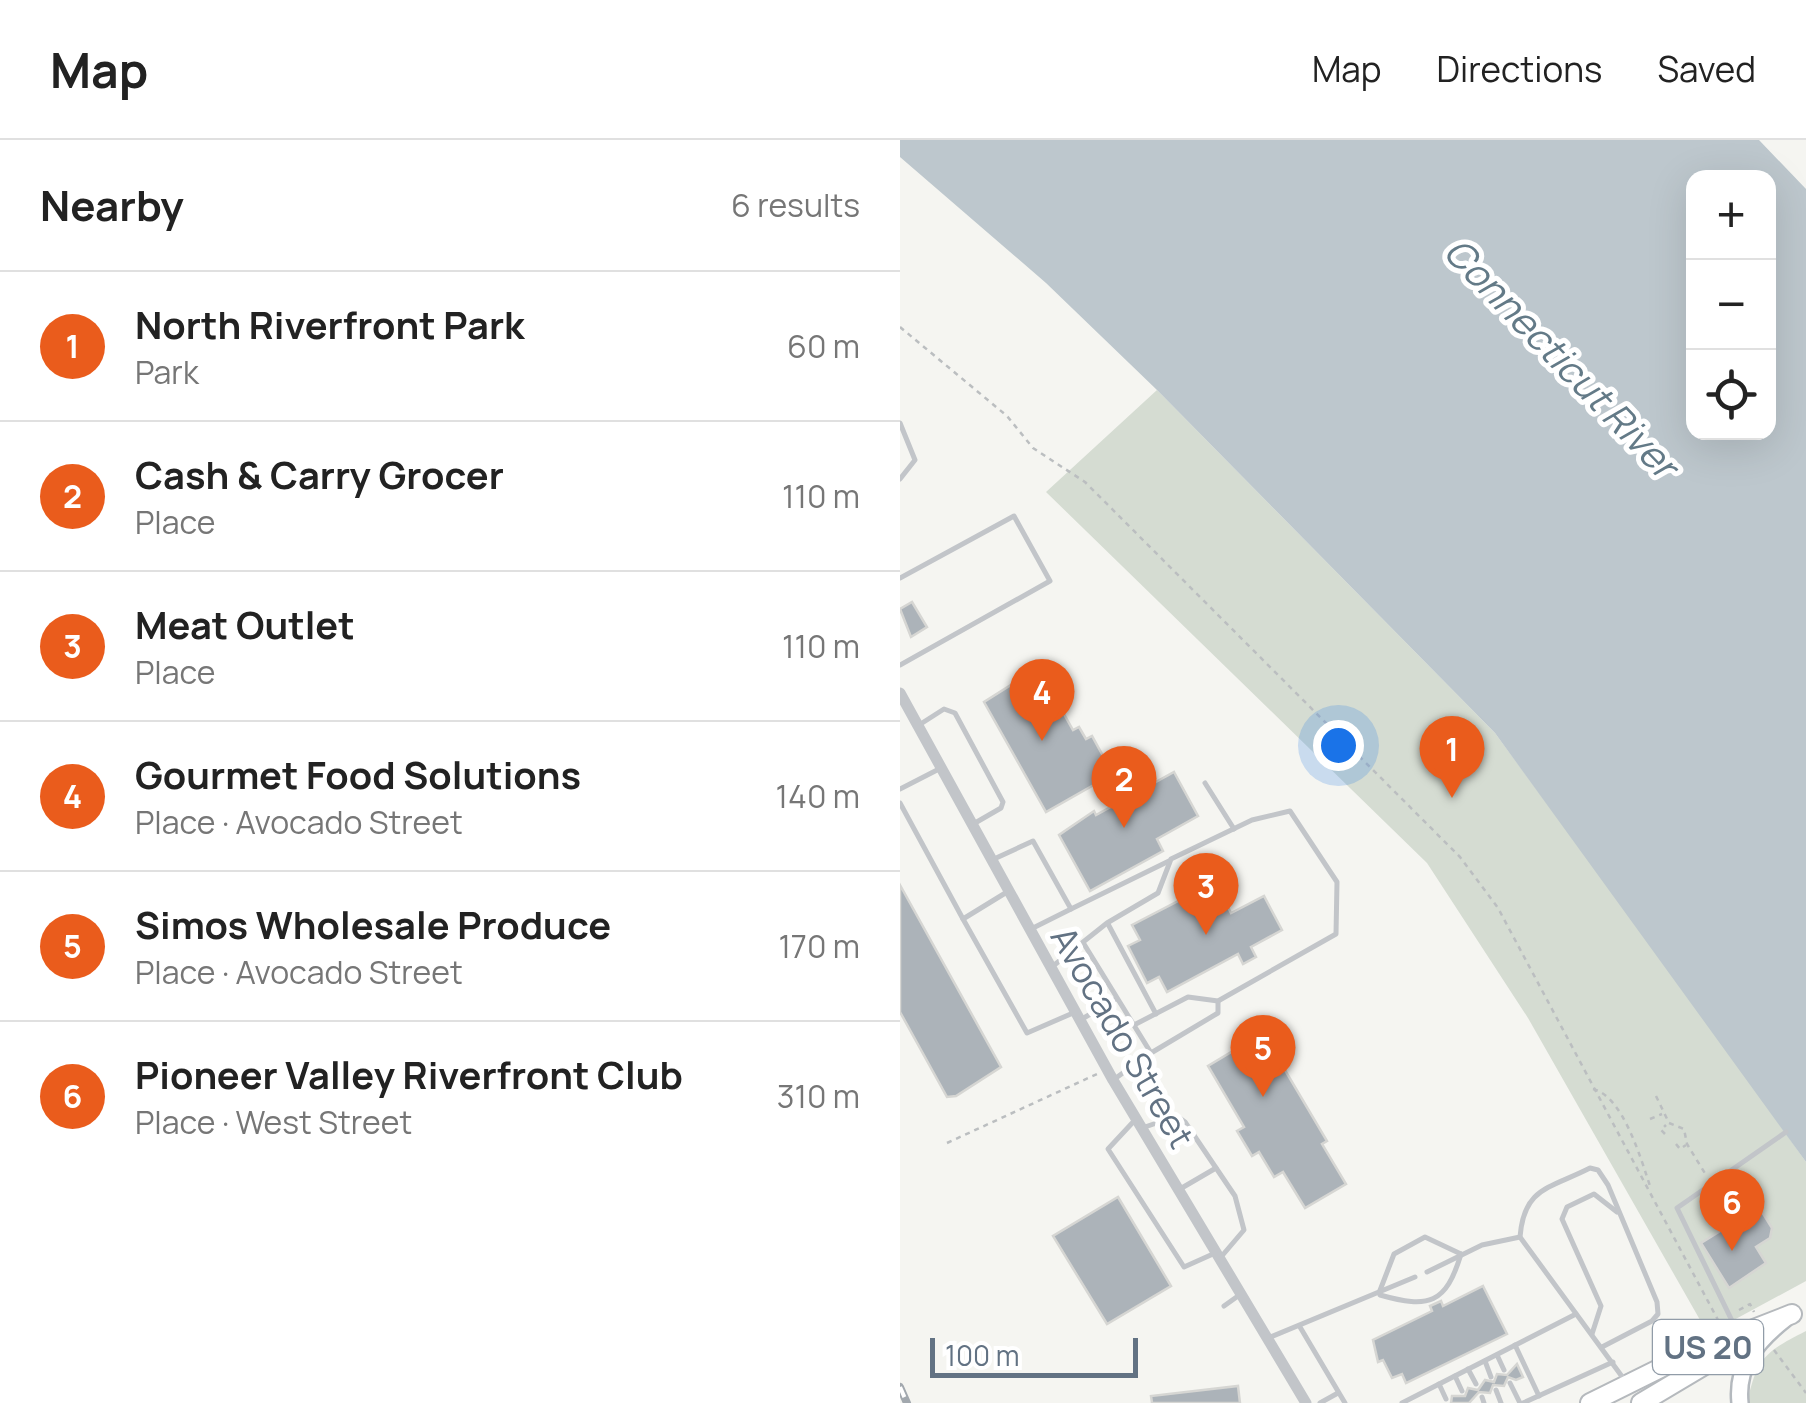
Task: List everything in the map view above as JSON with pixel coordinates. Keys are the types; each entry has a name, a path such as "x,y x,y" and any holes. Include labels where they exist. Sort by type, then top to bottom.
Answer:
{"main road":[{"name":"US 20","path":"1590,1403 1739,1334 1799,1311"},
{"name":"US 20","path":"1639,1403 1799,1311"},
{"path":"1627,1385 1639,1403"}],"street":[{"name":"Avocado Street","path":"900,694 1110,1075 1306,1403"},
{"path":"1740,1403 1740,1378 1748,1356 1799,1311"}],"lane":[{"path":"900,423 914,460 900,479"},
{"path":"900,578 1014,516 1050,581 900,666"},
{"path":"918,726 944,709 955,713 1003,802 1001,808 972,824"},
{"path":"900,789 941,768"},
{"path":"1205,783 1234,828"},
{"path":"900,803 1026,1033 1118,999"},
{"path":"1030,930 1234,828 1290,811 1337,882 1336,934 1218,1001 1188,997 1134,1025"},
{"path":"992,860 1033,842 1071,909"},
{"path":"1050,967 1107,923 1158,894 1171,859"},
{"path":"963,920 1008,891"},
{"path":"1107,923 1156,1014"},
{"path":"1084,944 1151,1054"},
{"path":"1110,1075 1218,1013 1218,1001"},
{"path":"1177,1116 1216,1168 1245,1219 1241,1237 1218,1256 1184,1267 1108,1148 1139,1124 1177,1116"},
{"path":"1739,1334 1677,1208 1786,1132"},
{"path":"1178,1190 1216,1168"},
{"path":"1602,1347 1658,1314 1657,1302 1608,1185 1598,1170 1590,1168 1530,1198 1523,1207 1520,1236 1627,1385"},
{"path":"1592,1334 1601,1306 1564,1214 1567,1207 1594,1194 1620,1213"},
{"path":"1426,1272 1461,1254 1520,1236"},
{"path":"1378,1295 1394,1254 1425,1237 1461,1254"},
{"path":"1378,1295 1416,1306 1434,1299 1452,1286 1461,1254"},
{"path":"1268,1338 1416,1277"},
{"path":"1224,1306 1240,1294"},
{"path":"1402,1403 1576,1314"},
{"path":"1300,1327 1345,1403"},
{"path":"1515,1345 1540,1396"},
{"path":"1496,1355 1504,1370"},
{"path":"1485,1361 1491,1377"},
{"path":"1510,1383 1522,1403 1614,1362"},
{"path":"1468,1369 1476,1384"},
{"path":"1456,1376 1462,1391"},
{"path":"1439,1384 1446,1399"},
{"path":"1496,1390 1501,1403"},
{"path":"1320,1403 1338,1393"}],"path":[{"path":"900,326 1007,416 1033,448 1085,482 1460,857 1498,908 1716,1322 1750,1304 1754,1311"},
{"path":"947,1142 1110,1075"},
{"path":"1594,1089 1604,1094 1629,1130 1650,1186 1646,1189"},
{"path":"1656,1096 1669,1124"},
{"path":"1650,1120 1664,1113"},
{"path":"1657,1116 1665,1134"},
{"path":"1629,1130 1637,1126"},
{"path":"1662,1126 1684,1129 1687,1144 1701,1166"},
{"path":"1676,1144 1680,1149 1687,1144"},
{"path":"1771,1347 1806,1393"}],"shaded area":[{"path":"1157,390 1495,733 1685,991 1806,1162 1806,1281 1708,1334 1528,1018 1427,863 1046,492"},
{"path":"1806,1331 1806,1403 1747,1403 1765,1358"}],"water":[{"name":"Connecticut River","path":"900,140 1759,140 1806,189 1806,1162 1495,733 1046,283 900,157"}],"building":[{"path":"912,602 927,627 911,637 900,609"},
{"path":"1038,668 1073,730 1079,727 1086,739 1092,736 1113,774 1046,812 984,702"},
{"path":"1174,772 1198,816 1157,839 1163,851 1090,891 1059,835 1094,811 1096,815"},
{"path":"1215,882 1231,913 1264,896 1282,930 1251,947 1256,957 1243,964 1238,954 1167,992 1159,977 1147,983 1128,946 1140,940 1132,925"},
{"path":"900,885 1001,1067 956,1096 947,1097 900,1012"},
{"path":"1263,1033 1327,1141 1322,1144 1346,1184 1305,1208 1283,1172 1274,1177 1259,1152 1252,1156 1237,1131 1244,1127 1208,1066"},
{"path":"1118,1197 1171,1286 1107,1324 1053,1236"},
{"path":"1759,1207 1772,1228 1770,1238 1756,1247 1766,1263 1729,1288 1701,1243"},
{"path":"1483,1286 1507,1334 1406,1383 1402,1374 1392,1378 1383,1360 1378,1362 1373,1340 1432,1311 1430,1306 1441,1301 1443,1306"},
{"path":"1517,1364 1523,1377 1508,1377 1504,1386 1493,1385 1490,1393 1479,1392 1469,1403 1451,1403 1452,1396 1465,1396 1468,1388 1478,1390 1485,1380 1494,1382 1497,1374 1507,1375"},
{"path":"1238,1386 1240,1403 1152,1403 1151,1396"}],"railway":[{"path":"900,1387 907,1403"}],"place":[{"name":"Gourmet Food Solutions","path":"1042,741"},
{"name":"North Riverfront Park","path":"1452,798"},
{"name":"Cash & Carry Grocer","path":"1124,828"},
{"name":"Meat Outlet","path":"1206,935"},
{"name":"Simos Wholesale Produce","path":"1263,1097"},
{"name":"Pioneer Valley Riverfront Club","path":"1732,1251"}]}
